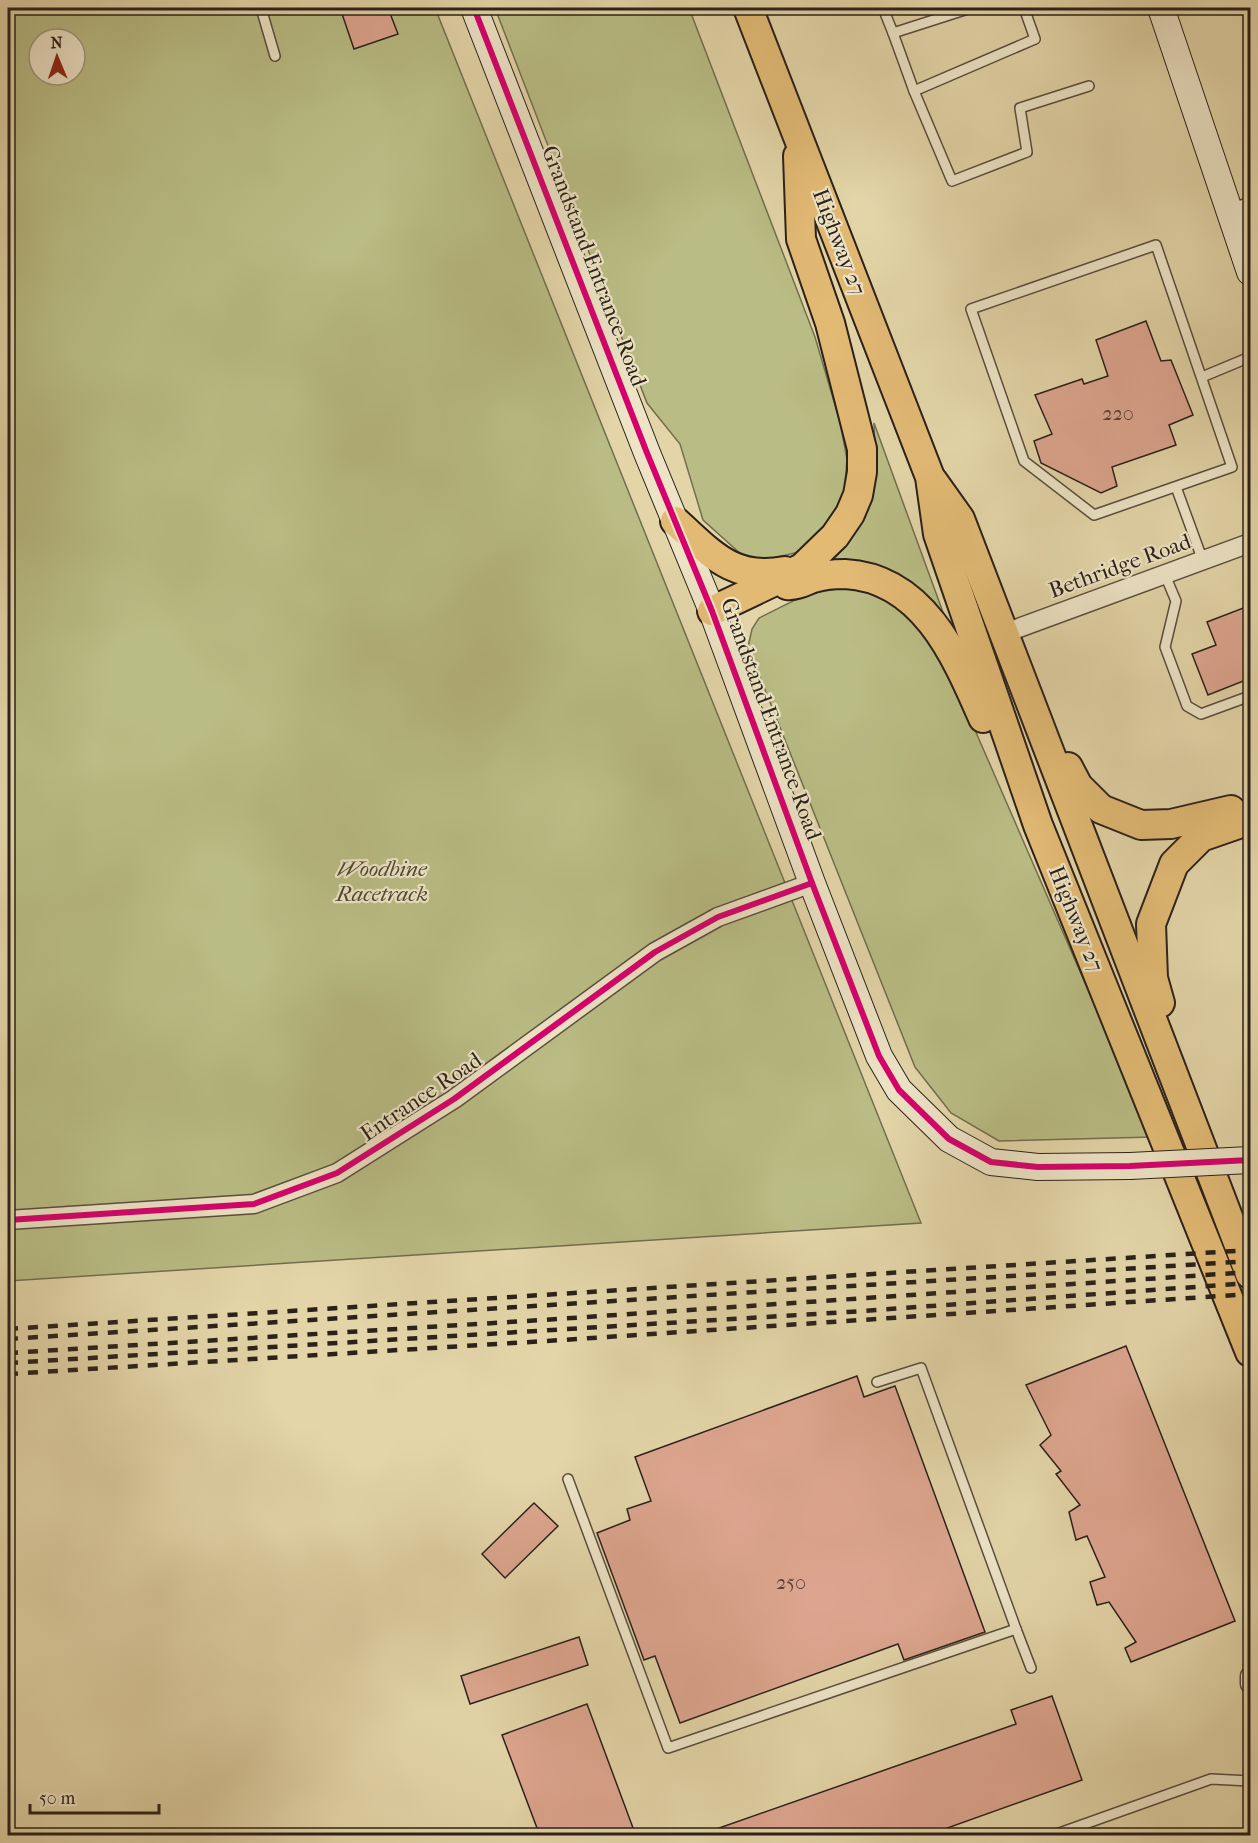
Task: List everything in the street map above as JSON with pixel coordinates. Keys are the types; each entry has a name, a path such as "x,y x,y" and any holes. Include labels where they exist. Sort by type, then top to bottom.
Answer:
{"main road":[{"name":"Highway 27","path":"747,8 930,477 938,534 1038,825 1251,1352"},
{"path":"712,611 802,568 835,536 850,514 858,495 862,472 862,449 830,323 801,239 797,133"},
{"name":"Highway 27","path":"930,477 960,519 1251,1274"},
{"path":"675,520 725,564 741,571 773,573 802,568"},
{"path":"770,583 792,586 816,577 842,574 884,582 905,594 930,619 967,681 1003,764 1038,825"},
{"path":"1022,677 1078,786 1101,809 1141,825 1172,824 1232,810 1251,812"},
{"path":"1188,1113 1153,978 1151,924 1174,864 1201,837 1251,820"}],"street":[{"name":"Grandstand Entrance Road","path":"474,8 638,431 712,611 812,883 879,1056 899,1090 949,1139 991,1162 1038,1167 1130,1167 1251,1161"},
{"path":"1165,10 1240,205 1251,272"},
{"name":"Bethridge Road","path":"1005,633 1251,543"},
{"name":"Entrance Road","path":"8,1220 254,1204 337,1173 454,1099 655,952 718,917 812,883"},
{"path":"1251,1676 1251,1684"}],"lane":[{"path":"261,8 275,56"},
{"path":"883,8 914,91 952,181 1027,152 1020,108 1089,86"},
{"path":"893,33 941,12 971,8"},
{"path":"914,91 1035,39 1024,8"},
{"path":"1156,245 1202,377 1232,467 1094,515 1024,461 971,309 1156,245"},
{"path":"1202,377 1251,357"},
{"path":"1176,487 1203,561"},
{"path":"1165,575 1176,601 1165,647 1187,706 1201,714 1251,696"},
{"path":"877,1382 921,1368 1031,1668"},
{"path":"568,1479 668,1748 1016,1629"},
{"path":"1051,1836 1211,1779 1251,1781"}],"green space":[{"name":"Woodbine Racetrack","path":"8,8 435,8 921,1223 8,1281"},
{"path":"495,8 689,8 815,337 840,422 847,459 844,495 823,531 799,552 765,560 742,555 703,520 680,444 647,403"},
{"path":"874,423 948,626 826,566 853,532 875,460"},
{"path":"861,584 913,611 948,668 1152,1137 999,1141 951,1113 915,1067 748,647 752,629 759,618 805,595"}],"building":[{"path":"340,8 388,8 398,34 354,49"},
{"path":"1146,321 1161,361 1171,360 1193,415 1169,425 1176,445 1112,467 1117,486 1101,493 1041,463 1034,441 1052,434 1035,395 1082,379 1084,384 1108,376 1096,340"},
{"path":"1251,605 1251,678 1208,695 1192,654 1216,645 1207,622"},
{"path":"1126,1346 1235,1621 1131,1662 1125,1648 1136,1642 1109,1602 1097,1605 1090,1582 1105,1577 1087,1536 1076,1540 1069,1512 1080,1505 1056,1474 1061,1471 1040,1445 1051,1435 1026,1385"},
{"path":"857,1376 864,1397 895,1386 985,1632 904,1660 898,1644 680,1723 655,1656 644,1660 597,1533 630,1520 627,1509 651,1501 635,1457"},
{"path":"534,1503 558,1526 505,1578 482,1554"},
{"path":"579,1637 588,1665 470,1704 461,1676"},
{"path":"1052,1696 1082,1780 925,1836 706,1836 705,1833 1016,1724 1011,1710"},
{"path":"587,1704 636,1836 540,1836 502,1735"}],"railway":[{"path":"8,1329 1250,1250"},
{"path":"8,1339 1250,1261"},
{"path":"8,1353 542,1320 1250,1272"},
{"path":"8,1363 848,1312 1250,1283"},
{"path":"8,1374 1250,1294"}],"cycle path":[{"path":"474,8 647,453 712,611 812,883 879,1056 899,1090 949,1139 991,1162 1038,1167 1130,1166 1250,1160"},
{"path":"8,1220 254,1204 337,1173 454,1099 655,952 718,917 812,883"}]}
